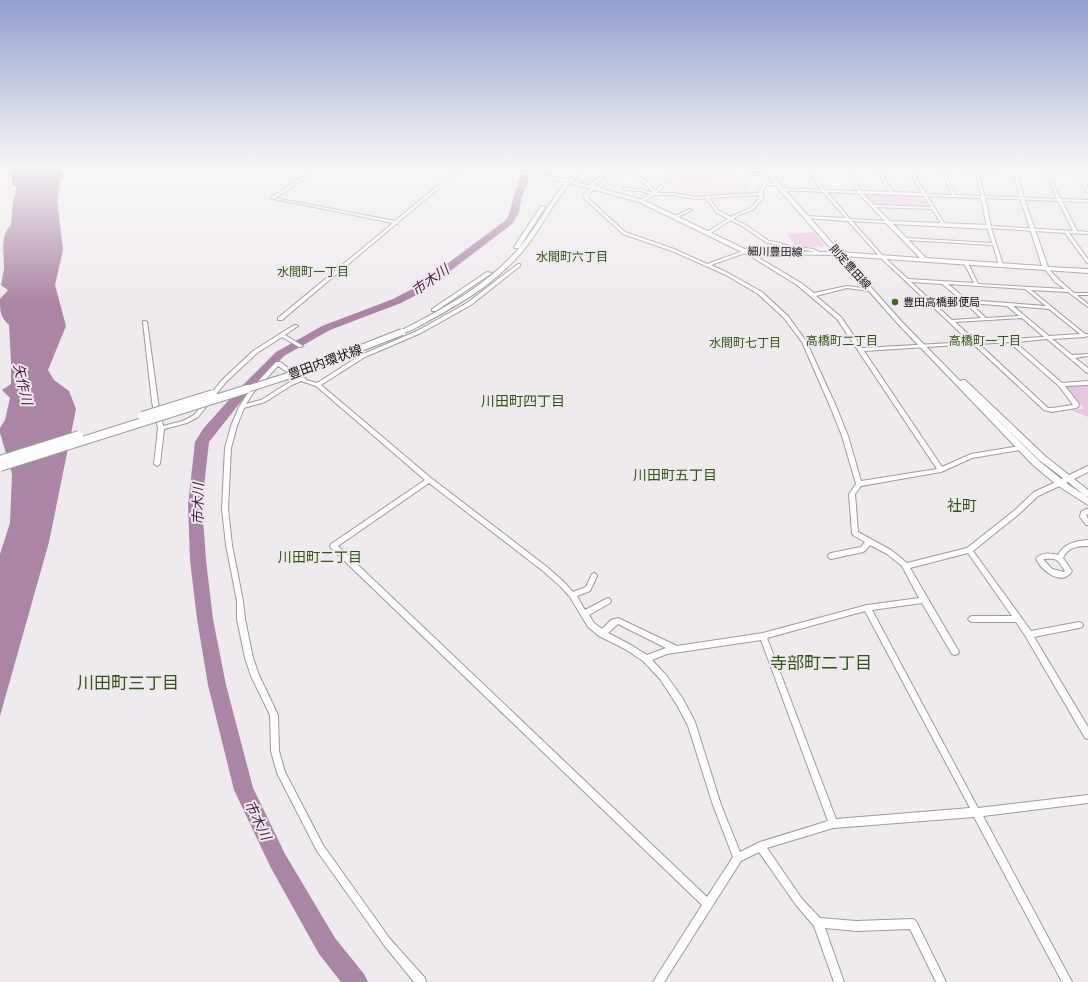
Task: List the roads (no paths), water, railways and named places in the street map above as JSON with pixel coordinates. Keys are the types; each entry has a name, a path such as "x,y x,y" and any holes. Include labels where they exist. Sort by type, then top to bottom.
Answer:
{"street":[{"path":"338,211 396,222"},
{"path":"280,319 410,211"},
{"name":"豊田内環状線","path":"0,460 300,366 400,330 441,306 489,274 517,247 540,211"},
{"name":"豊田内環状線","path":"0,467 297,373 444,310 473,293 518,254 533,235 547,211"},
{"path":"600,211 624,233 673,250 733,277 760,293 786,317 795,328 809,352 845,436 859,484"},
{"name":"細川豊田線","path":"661,211 746,253 837,253 1088,271"},
{"path":"675,217 688,211"},
{"path":"719,211 768,242 789,247 813,250 818,253"},
{"path":"708,234 730,218 739,213 748,211"},
{"name":"則定豊田線","path":"800,211 870,290 1020,448 1064,481 1088,502"},
{"path":"841,211 882,257 1048,410 1076,406 1076,404 1060,385 1010,340"},
{"path":"877,211 925,260"},
{"path":"935,211 943,224"},
{"path":"986,211 989,227 1001,265"},
{"path":"1027,211 1045,267 1049,274 1088,306"},
{"path":"1065,211 1075,232"},
{"path":"806,217 1088,233"},
{"path":"1066,231 1088,262"},
{"path":"905,239 994,244"},
{"path":"1081,252 1088,252"},
{"path":"708,265 746,253 814,295 839,318 941,470"},
{"path":"966,263 977,285"},
{"path":"318,385 363,356 419,332 468,304 519,265"},
{"path":"906,280 1068,291"},
{"path":"944,282 985,319"},
{"path":"814,295 847,287 870,290"},
{"path":"1026,288 1049,308 1086,335"},
{"path":"1073,294 1088,294"},
{"path":"966,302 1049,308"},
{"path":"1009,305 1088,371"},
{"path":"952,321 1023,317"},
{"path":"145,322 155,402 161,428 157,464"},
{"path":"161,428 185,422 196,416 229,376 255,352 296,326"},
{"path":"282,335 301,346"},
{"path":"861,350 1086,335"},
{"name":"則定豊田線","path":"922,346 969,387 1064,481 1088,494"},
{"path":"1071,357 1088,356"},
{"path":"421,982 387,942 320,848 281,773 275,750 274,715 255,676 249,658 229,545 226,509 228,448 234,426 242,407 251,392 278,363 303,379 318,385 430,480 545,569 572,595 591,625 602,634 628,647 646,659 662,677 680,702 692,725 717,805 738,858"},
{"path":"242,407 263,401 290,384 303,379"},
{"path":"1060,385 1088,383"},
{"path":"955,652 906,566 889,552 855,533 852,494 859,484 941,470 971,456 1020,448"},
{"path":"906,566 969,550 1017,512 1036,494 1088,469"},
{"path":"430,480 333,546 708,904"},
{"path":"1088,511 1083,514 1083,517 1088,523"},
{"path":"831,556 863,549 869,542"},
{"path":"1060,558 1066,548 1088,542"},
{"path":"969,550 1029,635 1085,725 1088,735"},
{"path":"572,595 588,589 594,576"},
{"path":"646,659 676,649 763,636 867,608 924,600"},
{"path":"584,614 608,601"},
{"path":"867,608 1067,982"},
{"path":"972,619 1018,619"},
{"path":"602,634 614,622 618,621 676,649"},
{"path":"1029,635 1079,625"},
{"path":"763,636 833,824"},
{"path":"658,982 738,858 760,846 833,824 977,812 1088,799"},
{"path":"760,846 799,902 818,923 839,982"},
{"path":"818,923 856,926 913,924 940,982"}],"water":[{"name":"矢作川","path":"12,211 58,211 63,250 55,285 66,326 48,370 54,380 69,391 76,409 49,542 0,716 0,554 10,523 12,474 0,433 0,428 5,420 10,398 2,390 11,384 11,361 9,325 0,311 0,299 8,290 1,285 4,269 3,244 5,234 11,225"}],"waterway":[{"name":"市木川","path":"356,982 327,946 278,861 244,790 217,685 205,619 198,560 195,505 202,442 208,432 239,396 280,354 326,328 397,301 420,289 509,222 515,211"}],"place":[{"name":"豊田高橋郵便局","path":"895,302"}],"district":[{"name":"水間町六丁目","path":"572,257"},
{"name":"水間町一丁目","path":"313,272"},
{"name":"高橋町二丁目","path":"842,341"},
{"name":"高橋町一丁目","path":"985,341"},
{"name":"水間町七丁目","path":"745,343"},
{"name":"川田町四丁目","path":"523,401"},
{"name":"川田町五丁目","path":"675,475"},
{"name":"社町","path":"962,506"},
{"name":"川田町二丁目","path":"320,557"},
{"name":"寺部町二丁目","path":"821,663"},
{"name":"川田町三丁目","path":"128,683"}]}
